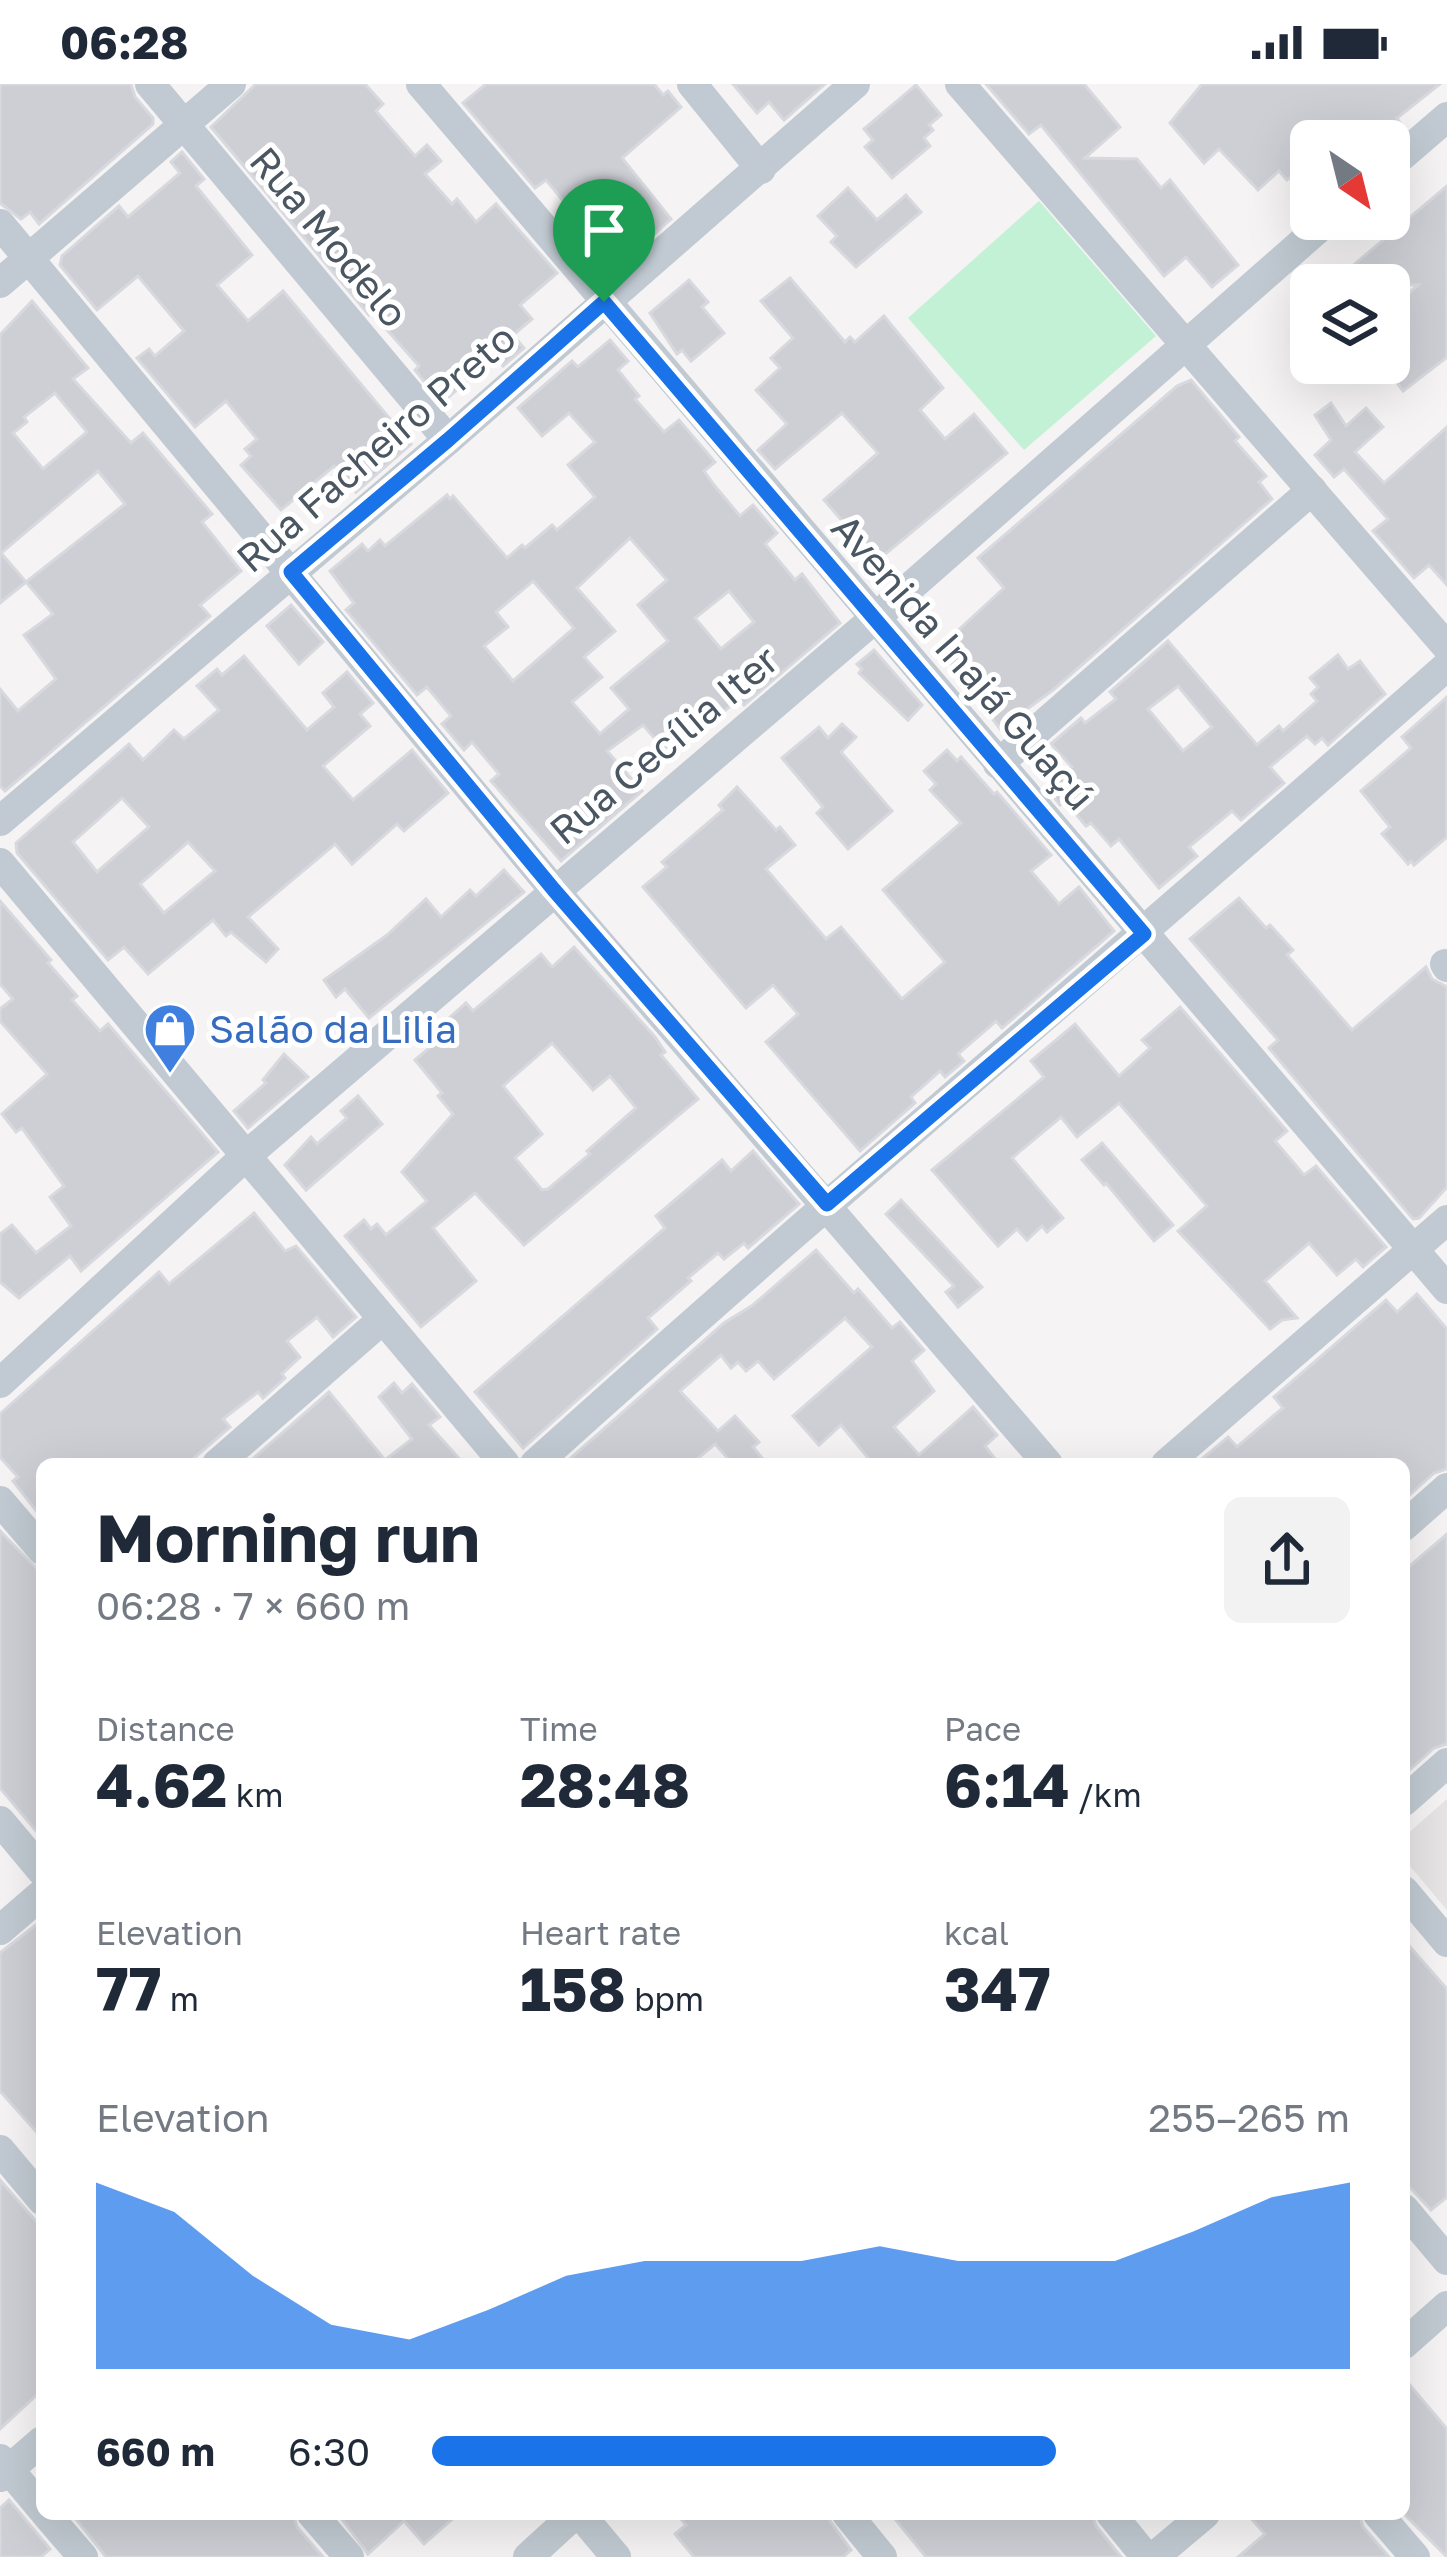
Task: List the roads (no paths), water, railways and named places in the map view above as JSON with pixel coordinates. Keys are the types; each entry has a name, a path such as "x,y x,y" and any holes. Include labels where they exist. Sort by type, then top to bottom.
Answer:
{"street":[{"name":"Rua Modelo","path":"150,84 448,440"},
{"path":"0,283 231,84"},
{"name":"Avenida Inajá Guaçú","path":"422,84 1447,1289"},
{"path":"692,84 761,169"},
{"name":"Rua Facheiro Preto","path":"0,821 448,440 855,84"},
{"path":"960,84 1447,647"},
{"path":"1410,149 1447,117"},
{"path":"0,224 554,890 1043,1458"},
{"name":"Rua Cecília Iter","path":"0,1382 248,1154 874,619 1305,240"},
{"path":"998,764 1312,490"},
{"path":"542,1458 1447,666"},
{"path":"0,863 501,1458"},
{"path":"1173,1458 1447,1220"},
{"path":"224,1458 383,1319"},
{"path":"1410,1521 1447,1488"},
{"path":"0,1501 36,1543"},
{"path":"1410,1797 1447,1763"},
{"path":"0,1820 36,1864"},
{"path":"1410,1898 1447,1942"},
{"path":"0,1930 36,1899"},
{"path":"0,2150 36,2193"},
{"path":"1410,2216 1447,2260"},
{"path":"1410,2339 1447,2306"},
{"path":"36,2445 3,2469 36,2503"},
{"path":"52,2520 83,2557"},
{"path":"317,2520 349,2557"},
{"path":"528,2557 571,2520"},
{"path":"583,2520 616,2557"},
{"path":"852,2520 882,2557"},
{"path":"1116,2520 1150,2557 1197,2520"},
{"path":"1383,2520 1415,2557"}],"place":[{"name":"Salão da Lilia","path":"170,1075"}]}
